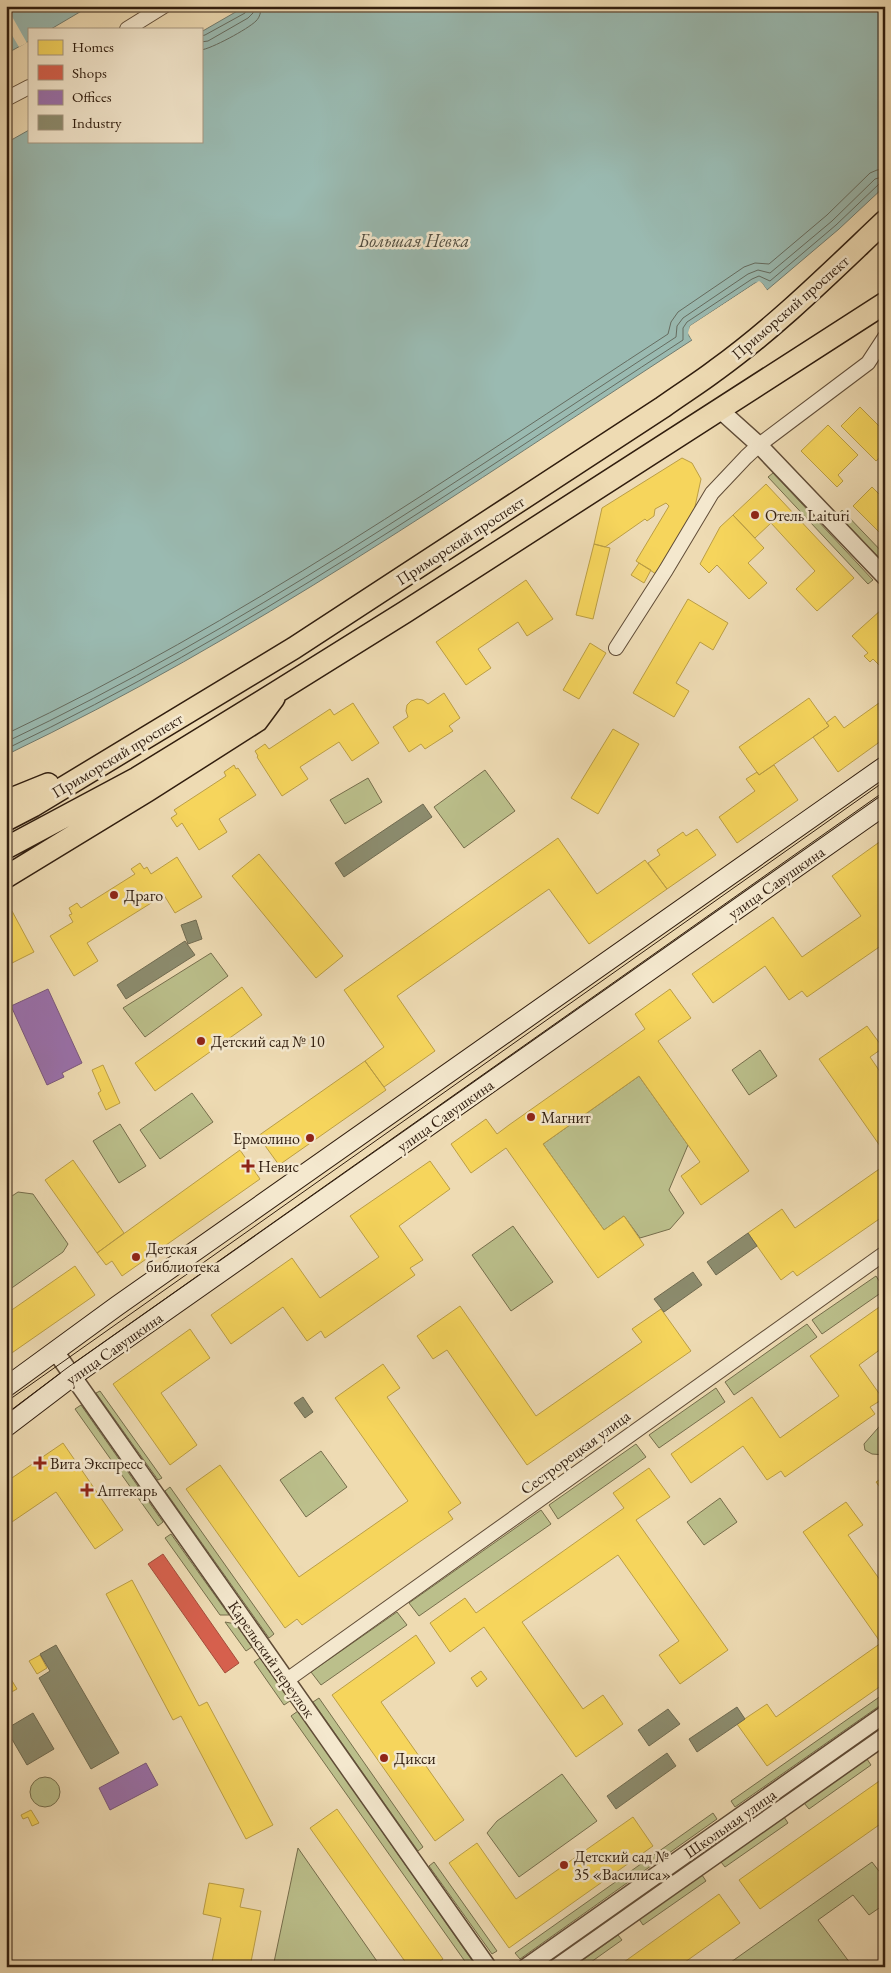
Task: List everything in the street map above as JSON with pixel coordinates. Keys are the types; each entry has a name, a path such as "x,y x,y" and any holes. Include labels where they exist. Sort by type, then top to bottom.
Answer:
{"main road":[{"name":"Приморский проспект","path":"6,820 111,759 311,637 595,452 718,369 822,281 885,221"},
{"name":"Приморский проспект","path":"6,848 136,778 280,690 405,612 885,303"},
{"path":"6,877 257,721 280,690"},
{"path":"6,801 111,759"},
{"name":"улица Савушкина","path":"6,1387 885,766"},
{"name":"улица Савушкина","path":"6,1427 73,1376 885,805"}],"street":[{"path":"129,28 164,6"},
{"path":"6,99 28,88"},
{"path":"616,648 712,493 760,445 868,363 885,337"},
{"path":"720,410 760,445 885,577"},
{"name":"Сестрорецкая улица","path":"287,1680 885,1253"},
{"name":"Карельский переулок","path":"55,1351 488,1967"},
{"name":"Школьная улица","path":"526,1967 885,1714"},
{"name":"Школьная улица","path":"557,1967 885,1736"}],"green space":[{"path":"773,473 873,580 868,584 768,477"},
{"path":"842,510 885,555 885,564 838,515"},
{"path":"485,770 515,811 464,848 434,807"},
{"path":"368,778 382,802 345,824 330,800"},
{"path":"211,953 228,976 145,1037 123,1008"},
{"path":"760,1050 777,1076 749,1095 732,1070"},
{"path":"639,1076 688,1145 669,1190 684,1213 670,1229 640,1238 624,1216 604,1230 543,1144"},
{"path":"192,1093 213,1122 160,1159 140,1130"},
{"path":"120,1124 146,1166 119,1183 93,1141"},
{"path":"18,1192 33,1194 68,1244 63,1252 6,1292 6,1200"},
{"path":"513,1226 553,1282 511,1311 472,1255"},
{"path":"876,1276 885,1290 822,1334 812,1320"},
{"path":"807,1324 817,1337 734,1395 725,1382"},
{"path":"716,1388 725,1402 659,1448 649,1435"},
{"path":"100,1391 162,1478 158,1480 96,1393"},
{"path":"81,1405 163,1522 158,1526 75,1409"},
{"path":"885,1420 885,1455 872,1454 865,1450 864,1444"},
{"path":"636,1444 646,1457 558,1519 549,1505"},
{"path":"321,1451 347,1487 306,1517 280,1480"},
{"path":"170,1487 274,1634 269,1638 165,1491"},
{"path":"720,1498 737,1522 704,1545 687,1522"},
{"path":"541,1510 551,1524 419,1616 409,1603"},
{"path":"171,1534 229,1615 220,1615 165,1538"},
{"path":"397,1612 407,1625 321,1685 311,1672"},
{"path":"225,1622 236,1624 252,1647 246,1651"},
{"path":"260,1658 290,1701 284,1705 254,1662"},
{"path":"885,1693 885,1702 735,1807 731,1801"},
{"path":"319,1698 423,1847 418,1851 313,1702"},
{"path":"298,1711 475,1967 469,1967 291,1716"},
{"path":"867,1759 871,1765 809,1809 804,1803"},
{"path":"562,1774 597,1821 519,1877 487,1833 497,1821"},
{"path":"45,1777 51,1778 59,1786 59,1798 51,1806 45,1807 39,1806 31,1798 30,1792 31,1786 39,1778"},
{"path":"713,1813 717,1819 520,1959 515,1953"},
{"path":"784,1817 788,1823 725,1867 721,1862"},
{"path":"298,1848 381,1967 273,1967"},
{"path":"434,1862 497,1951 492,1954 429,1866"},
{"path":"872,1862 885,1879 885,1904 869,1915 853,1895 818,1920 853,1967 724,1967"},
{"path":"702,1875 706,1881 643,1925 639,1919"},
{"path":"618,1935 622,1940 584,1967 573,1967"}],"water":[{"path":"24,6 90,6 53,28 28,28 28,42 6,54 6,15"},
{"name":"Большая Невка","path":"246,6 885,6 885,186 839,229 767,290 762,283 755,283 690,326 689,336 692,340 440,505 356,559 184,662 96,710 6,755 6,143 28,131 28,142 202,142 202,31"}],"pier":[{"path":"10,13 27,43 19,47 6,25 6,15"},
{"path":"759,281 767,290 765,291 760,285 756,285 692,328 690,333 694,339 692,340 688,333 690,326"}],"building: Homes":[{"path":"860,407 885,432 885,453 876,461 841,426"},
{"path":"828,425 858,455 838,475 843,481 837,487 801,451"},
{"path":"682,458 692,463 701,479 694,511 656,574 636,561 669,506 666,503 655,509 654,516 647,521 645,519 605,547 594,544 602,508"},
{"path":"766,484 854,578 817,611 796,589 815,571 771,523 755,538 733,515"},
{"path":"872,487 885,500 885,538 853,506"},
{"path":"733,515 764,548 748,563 767,583 749,599 717,565 709,573 700,564 720,527"},
{"path":"594,544 610,548 593,619 576,615"},
{"path":"639,563 651,570 644,583 631,575"},
{"path":"526,580 553,619 527,636 518,622 478,649 491,668 466,685 436,642"},
{"path":"688,599 728,623 713,650 700,642 676,683 689,691 674,717 633,693"},
{"path":"881,610 885,613 885,671 873,659 870,662 864,656 868,653 852,636"},
{"path":"590,643 606,653 579,699 563,690"},
{"path":"444,693 460,718 449,726 453,731 425,749 421,744 409,752 393,727 408,717 407,705 411,701 423,700 428,704"},
{"path":"809,698 829,726 759,775 739,747"},
{"path":"353,703 379,743 352,761 339,742 300,767 308,779 282,796 255,751 265,744 269,749 330,709 334,715"},
{"path":"879,703 885,712 885,738 838,772 813,737 829,726 826,723 835,716 844,728"},
{"path":"613,729 639,744 598,814 571,798"},
{"path":"234,765 256,795 219,819 227,832 199,850 182,823 177,827 171,818 177,814 174,810 226,776 224,772"},
{"path":"774,765 798,800 737,843 719,817 755,791 746,779 757,772 759,775"},
{"path":"697,829 716,855 667,889 648,863 660,855 657,850 683,832 686,836"},
{"path":"558,838 597,894 645,860 667,889 589,944 549,889 397,996 435,1051 384,1087 365,1061 384,1047 344,990"},
{"path":"885,838 885,882 880,885 885,891 885,943 807,997 802,991 789,1000 765,966 713,1003 692,974 773,917 802,957 861,916 832,876"},
{"path":"259,854 343,956 316,978 232,876"},
{"path":"177,857 202,897 175,913 164,895 87,943 98,961 74,976 50,936 73,922 69,915 72,914 69,908 77,903 81,908 135,874 131,869 140,863 144,869 147,867 151,874"},
{"path":"12,911 34,952 6,966 6,914"},
{"path":"242,987 262,1015 155,1091 135,1063"},
{"path":"670,989 691,1018 658,1041 749,1171 701,1205 681,1176 700,1162 639,1076 543,1144 604,1230 624,1216 644,1245 598,1278 506,1148 471,1173 451,1144 486,1119 497,1134 645,1029 635,1014"},
{"path":"867,1026 883,1048 870,1057 885,1079 885,1153 819,1059"},
{"path":"365,1061 386,1090 279,1165 258,1136"},
{"path":"103,1065 120,1103 106,1110 98,1093 101,1091 92,1070"},
{"path":"240,1150 260,1179 122,1276 112,1261 106,1265 97,1253"},
{"path":"73,1160 124,1233 97,1253 45,1180"},
{"path":"430,1161 450,1189 399,1226 423,1260 410,1268 415,1275 325,1338 321,1331 307,1341 283,1307 231,1344 211,1315 292,1258 320,1298 379,1257 350,1216"},
{"path":"885,1165 885,1215 797,1276 793,1271 781,1280 748,1233 782,1209 795,1228"},
{"path":"6,1175 11,1182 6,1185"},
{"path":"75,1266 95,1295 6,1357 6,1314"},
{"path":"885,1303 885,1346 859,1365 883,1399 870,1407 875,1414 785,1477 781,1471 767,1480 743,1446 691,1483 671,1454 752,1397 780,1438 839,1396 810,1356"},
{"path":"460,1306 536,1416 642,1342 632,1329 661,1309 691,1351 527,1465 447,1350 433,1359 417,1336"},
{"path":"190,1329 210,1358 161,1393 197,1445 170,1465 113,1384"},
{"path":"383,1364 400,1388 387,1397 461,1503 448,1512 453,1519 302,1625 297,1619 285,1628 186,1489 220,1465 299,1577 408,1501 335,1398"},
{"path":"63,1443 123,1530 95,1549 56,1492 6,1526 6,1482"},
{"path":"649,1468 670,1497 636,1520 728,1650 680,1684 659,1655 679,1641 618,1555 522,1622 583,1709 603,1695 623,1724 576,1757 484,1627 450,1652 430,1623 465,1598 476,1613 624,1508 613,1493"},
{"path":"885,1476 885,1494 876,1482"},
{"path":"846,1502 863,1525 848,1535 885,1587 885,1683 767,1766 737,1724 767,1704 776,1717 881,1643 803,1532"},
{"path":"132,1580 199,1706 207,1702 273,1825 246,1839 181,1716 173,1720 106,1594"},
{"path":"416,1635 435,1663 381,1702 464,1820 435,1841 332,1695"},
{"path":"40,1655 47,1668 37,1674 29,1661"},
{"path":"6,1671 17,1689 6,1695"},
{"path":"481,1671 487,1679 477,1687 471,1678"},
{"path":"885,1777 885,1834 879,1825 760,1909 739,1880"},
{"path":"337,1809 443,1959 431,1967 409,1967 310,1828"},
{"path":"31,1810 39,1823 32,1826 28,1817 23,1819 21,1815"},
{"path":"633,1817 653,1846 509,1948 449,1863 477,1843 516,1899"},
{"path":"209,1883 244,1889 240,1907 261,1911 250,1967 211,1967 221,1918 203,1914"},
{"path":"719,1894 740,1923 678,1967 617,1967"}],"building: Shops":[{"path":"163,1554 239,1663 225,1673 148,1564"}],"building: Offices":[{"path":"48,989 82,1063 62,1073 64,1077 47,1085 11,1006"},
{"path":"146,1763 158,1785 110,1810 99,1788"}],"building: Industry":[{"path":"423,804 432,817 344,877 335,863"},
{"path":"196,920 202,939 188,944 181,925"},
{"path":"185,941 195,955 126,999 117,985"},
{"path":"748,1233 757,1246 716,1275 707,1262"},
{"path":"693,1272 702,1285 664,1312 654,1299"},
{"path":"303,1397 313,1412 305,1418 294,1403"},
{"path":"56,1645 119,1753 91,1769 39,1678 50,1671 40,1654"},
{"path":"737,1707 745,1719 697,1752 689,1739"},
{"path":"668,1709 680,1724 649,1746 638,1730"},
{"path":"33,1713 54,1749 27,1765 6,1729"},
{"path":"667,1753 676,1766 616,1809 607,1796"}],"tram line":[{"path":"6,1402 885,781"},
{"path":"6,1414 67,1368 885,791"}],"place":[{"name":"Отель Laituri","path":"755,515"},
{"name":"Драго","path":"114,895"},
{"name":"Детский сад № 10","path":"201,1041"},
{"name":"Магнит","path":"531,1117"},
{"name":"Ермолино","path":"310,1138"},
{"name":"Невис","path":"248,1166"},
{"name":"Детская библиотека","path":"136,1257"},
{"name":"Вита Экспресс","path":"40,1463"},
{"name":"Аптекарь","path":"87,1490"},
{"name":"Дикси","path":"384,1758"},
{"name":"Детский сад № 35 «Василиса»","path":"564,1865"}]}
